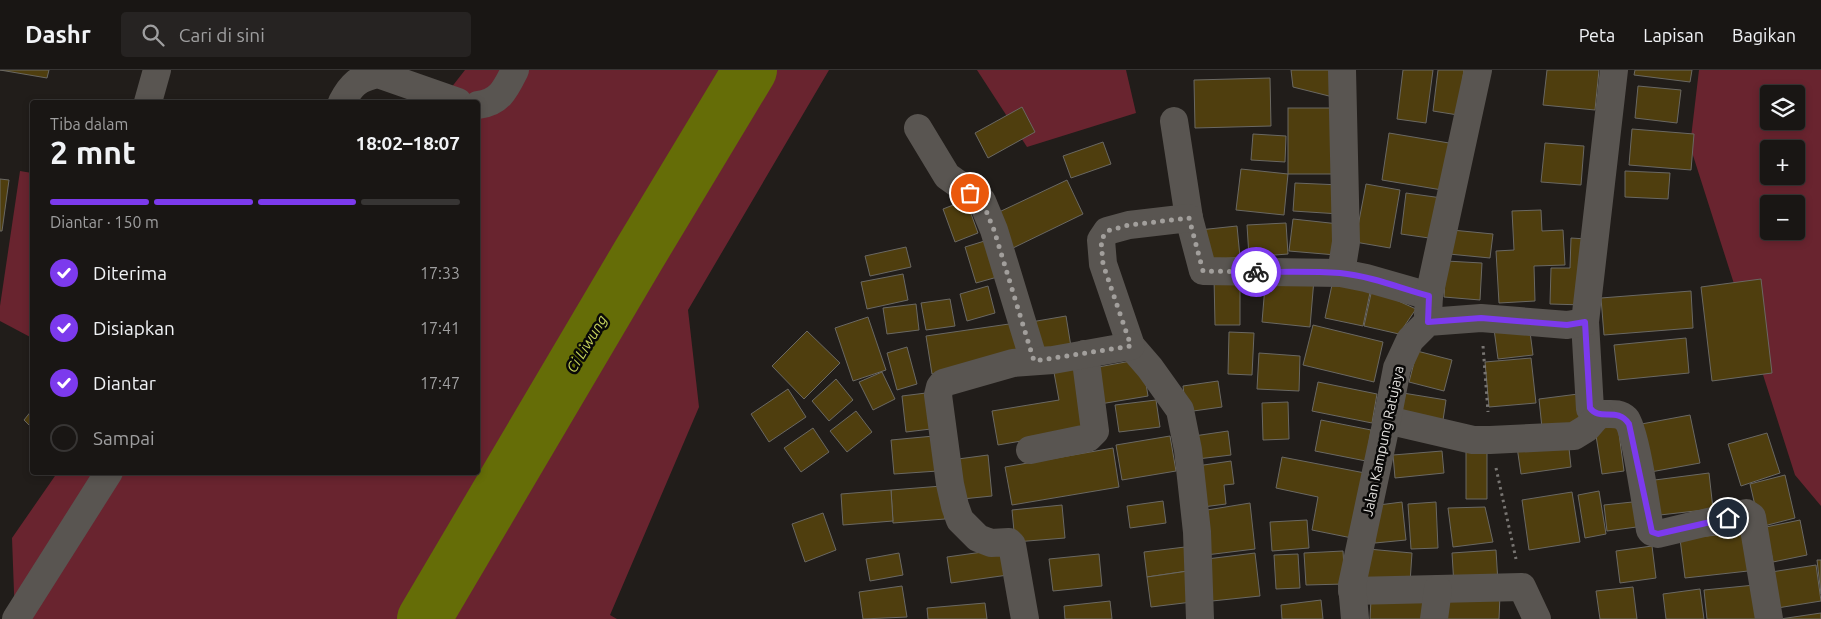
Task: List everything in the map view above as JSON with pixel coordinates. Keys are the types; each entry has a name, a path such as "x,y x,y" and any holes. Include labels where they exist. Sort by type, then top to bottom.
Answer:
{"street":[{"path":"149,100 157,70"},
{"path":"480,105 485,104 502,94 515,70"},
{"path":"1341,273 1346,242 1342,70"},
{"path":"1428,309 1478,70"},
{"path":"1614,70 1585,322 1590,408 1592,412 1599,414 1615,414 1626,419 1629,424 1650,530 1655,534 1750,514 1769,619"},
{"path":"343,100 349,88 364,77 378,74 452,100"},
{"path":"1174,121 1189,218 1203,271 1341,273 1366,278 1428,309 1481,318 1567,325 1585,322"},
{"path":"918,128 947,176 982,201 994,230 1034,361"},
{"path":"1189,218 1129,225 1107,231 1101,240 1103,264 1131,346 1150,368 1180,410 1188,450 1197,532 1200,619"},
{"name":"Jalan Kampung Ratujaya","path":"1355,619 1352,584 1387,420 1396,368 1428,309"},
{"path":"1025,619 1012,545 1006,540 991,543 978,538 960,520 950,484 938,395 940,387 944,383 1013,363 1086,354 1131,346"},
{"path":"1030,450 1088,438 1095,431 1086,354"},
{"path":"1387,420 1474,440 1490,440 1574,436 1586,428 1599,414"},
{"path":"16,619 108,475"},
{"path":"1352,590 1522,587 1537,619"},
{"path":"1434,619 1438,589"}],"shaded area":[{"path":"465,70 829,70 688,310 699,407 610,615 617,619 15,619 12,538 56,475 480,475 480,100 442,100"},
{"path":"977,70 1126,70 1136,113 1027,147"},
{"path":"1699,70 1821,70 1821,506 1795,475 1690,146"},
{"path":"20,171 30,173 30,337 0,321 0,306"}],"building":[{"path":"0,70 49,70 47,78"},
{"path":"1291,70 1331,70 1333,97 1293,87"},
{"path":"1403,70 1433,70 1426,123 1397,119"},
{"path":"1438,70 1464,70 1458,115 1433,111"},
{"path":"1547,70 1599,70 1595,110 1543,105"},
{"path":"1635,70 1692,70 1690,82 1634,75"},
{"path":"1270,78 1271,126 1195,128 1194,80"},
{"path":"1638,86 1681,90 1677,123 1635,118"},
{"path":"1022,107 1035,132 988,158 975,133"},
{"path":"1288,108 1340,108 1340,174 1288,174"},
{"path":"1632,129 1694,134 1691,170 1629,165"},
{"path":"1389,133 1449,143 1442,190 1382,180"},
{"path":"1253,134 1286,136 1285,162 1251,160"},
{"path":"1103,142 1111,164 1071,178 1063,156"},
{"path":"1545,143 1584,146 1581,185 1541,182"},
{"path":"1241,169 1288,174 1284,215 1236,210"},
{"path":"1625,171 1670,173 1668,199 1625,197"},
{"path":"0,179 9,180 2,231 0,231"},
{"path":"1067,180 1083,214 1013,248 997,213"},
{"path":"1295,183 1341,185 1340,214 1293,211"},
{"path":"1366,184 1400,190 1390,248 1355,242"},
{"path":"1406,193 1442,198 1436,239 1401,234"},
{"path":"966,200 978,233 955,242 943,209"},
{"path":"1541,210 1542,231 1563,230 1565,265 1534,266 1535,301 1499,303 1496,251 1514,250 1512,211"},
{"path":"1293,219 1339,224 1336,255 1289,251"},
{"path":"1286,223 1288,254 1249,257 1247,225"},
{"path":"1237,226 1240,257 1202,261 1199,230"},
{"path":"1452,230 1493,234 1490,258 1449,254"},
{"path":"1571,238 1587,239 1585,305 1550,304 1551,268 1570,268"},
{"path":"991,239 1001,276 976,283 965,247"},
{"path":"906,247 911,267 870,276 865,256"},
{"path":"1446,261 1482,263 1480,300 1444,297"},
{"path":"903,274 908,300 867,309 861,282"},
{"path":"1266,274 1314,279 1310,327 1262,322"},
{"path":"1214,277 1240,277 1240,325 1215,325"},
{"path":"1761,279 1772,373 1712,381 1701,287"},
{"path":"1333,280 1371,288 1363,326 1325,318"},
{"path":"988,286 995,313 967,321 960,294"},
{"path":"1372,289 1416,309 1399,334 1364,326"},
{"path":"1691,291 1693,328 1604,335 1601,298"},
{"path":"950,299 955,326 926,330 921,303"},
{"path":"916,304 919,330 887,334 883,308"},
{"path":"1066,316 1072,353 1037,359 1031,322"},
{"path":"868,317 886,370 853,381 835,328"},
{"path":"1016,323 1021,360 932,374 926,336"},
{"path":"1529,324 1533,355 1498,359 1494,329"},
{"path":"1313,325 1383,342 1374,382 1303,365"},
{"path":"807,331 840,363 804,399 772,366"},
{"path":"1229,332 1254,333 1252,375 1228,374"},
{"path":"1686,338 1689,373 1618,380 1614,345"},
{"path":"907,347 917,384 897,390 887,353"},
{"path":"1417,351 1452,360 1444,391 1409,382"},
{"path":"1259,353 1300,356 1299,391 1257,389"},
{"path":"1531,358 1536,403 1489,407 1485,362"},
{"path":"1142,359 1148,396 1100,404 1093,368"},
{"path":"1080,362 1091,429 998,445 992,411 1059,400 1053,367"},
{"path":"882,372 895,399 873,410 859,382"},
{"path":"836,379 853,400 829,421 812,401"},
{"path":"1218,381 1222,407 1186,412 1183,386"},
{"path":"1318,382 1377,394 1372,423 1312,411"},
{"path":"788,389 806,417 769,442 751,414"},
{"path":"926,393 931,429 906,432 902,396"},
{"path":"1403,393 1446,400 1442,427 1399,421"},
{"path":"1586,393 1590,422 1542,428 1539,399"},
{"path":"1156,400 1160,427 1119,432 1115,405"},
{"path":"1288,402 1289,439 1263,440 1262,403"},
{"path":"856,411 872,432 847,452 830,431"},
{"path":"30,412 30,426 24,420"},
{"path":"1690,415 1700,463 1645,473 1636,425"},
{"path":"1321,420 1371,430 1366,461 1315,451"},
{"path":"1618,426 1624,471 1602,474 1595,429"},
{"path":"813,428 829,452 801,472 784,448"},
{"path":"1228,431 1231,455 1189,460 1187,437"},
{"path":"1767,433 1780,473 1741,486 1728,444"},
{"path":"934,436 938,471 894,474 891,440"},
{"path":"1170,436 1176,471 1122,480 1116,445"},
{"path":"1568,439 1571,467 1521,474 1517,447"},
{"path":"1487,443 1487,499 1466,499 1466,444"},
{"path":"1113,448 1119,487 1012,505 1005,467"},
{"path":"1442,451 1444,473 1395,478 1393,455"},
{"path":"988,455 992,496 962,499 958,459"},
{"path":"1282,457 1365,473 1352,538 1312,530 1318,497 1276,488"},
{"path":"1231,461 1234,484 1224,485 1226,504 1195,508 1190,467"},
{"path":"1709,473 1713,509 1651,516 1647,481"},
{"path":"1785,475 1795,518 1760,527 1750,484"},
{"path":"942,486 945,519 893,523 891,490"},
{"path":"891,490 893,521 843,525 841,494"},
{"path":"1599,491 1606,534 1585,538 1578,495"},
{"path":"1572,492 1580,542 1529,550 1522,500"},
{"path":"1163,501 1166,523 1130,528 1127,506"},
{"path":"1642,501 1644,526 1607,531 1604,505"},
{"path":"1402,502 1406,540 1375,543 1371,506"},
{"path":"1436,502 1438,548 1411,549 1408,504"},
{"path":"1250,503 1255,549 1206,555 1201,511"},
{"path":"1062,505 1065,538 1015,542 1012,510"},
{"path":"1485,507 1493,542 1453,547 1448,508"},
{"path":"823,513 836,550 805,562 792,524"},
{"path":"1307,520 1309,548 1272,551 1270,522"},
{"path":"1800,520 1807,555 1773,562 1766,527"},
{"path":"1744,532 1748,571 1685,578 1680,539"},
{"path":"1652,546 1656,578 1620,583 1616,551"},
{"path":"1185,547 1188,571 1147,577 1144,552"},
{"path":"1004,549 1008,575 951,583 947,557"},
{"path":"1368,549 1412,553 1410,583 1365,579"},
{"path":"1496,550 1498,583 1454,586 1452,553"},
{"path":"1343,551 1345,584 1306,585 1304,553"},
{"path":"899,553 903,575 870,581 866,559"},
{"path":"1255,553 1260,596 1212,601 1207,559"},
{"path":"1099,554 1102,586 1053,591 1049,559"},
{"path":"1298,554 1300,588 1276,589 1274,555"},
{"path":"1817,560 1821,560 1821,594"},
{"path":"1816,565 1821,601 1771,609 1765,573"},
{"path":"1188,571 1192,602 1151,607 1147,577"},
{"path":"1755,585 1758,619 1707,619 1704,590"},
{"path":"902,586 907,617 863,619 859,592"},
{"path":"1633,587 1637,619 1600,619 1596,591"},
{"path":"1700,589 1704,619 1666,619 1663,594"},
{"path":"1447,593 1500,595 1499,619 1446,619"},
{"path":"1371,599 1427,601 1426,619 1370,619"},
{"path":"1321,600 1323,619 1282,619 1281,605"},
{"path":"1110,601 1112,619 1065,619 1064,606"},
{"path":"985,603 987,619 928,619 927,608"},
{"path":"1821,613 1821,619 1780,619"}],"waterway":[{"name":"Ci Liwung","path":"424,619 750,70"}],"way so far":[{"path":"970,193 982,201 994,230 1034,361 1053,360 1131,346 1103,264 1101,240 1107,231 1129,225 1189,218 1203,271 1256,272"}],"route":[{"path":"1256,272 1341,273 1429,296 1428,322 1481,318 1567,325 1585,322 1590,408 1592,412 1599,414 1621,415 1629,424 1650,530 1658,534 1728,518"}]}
